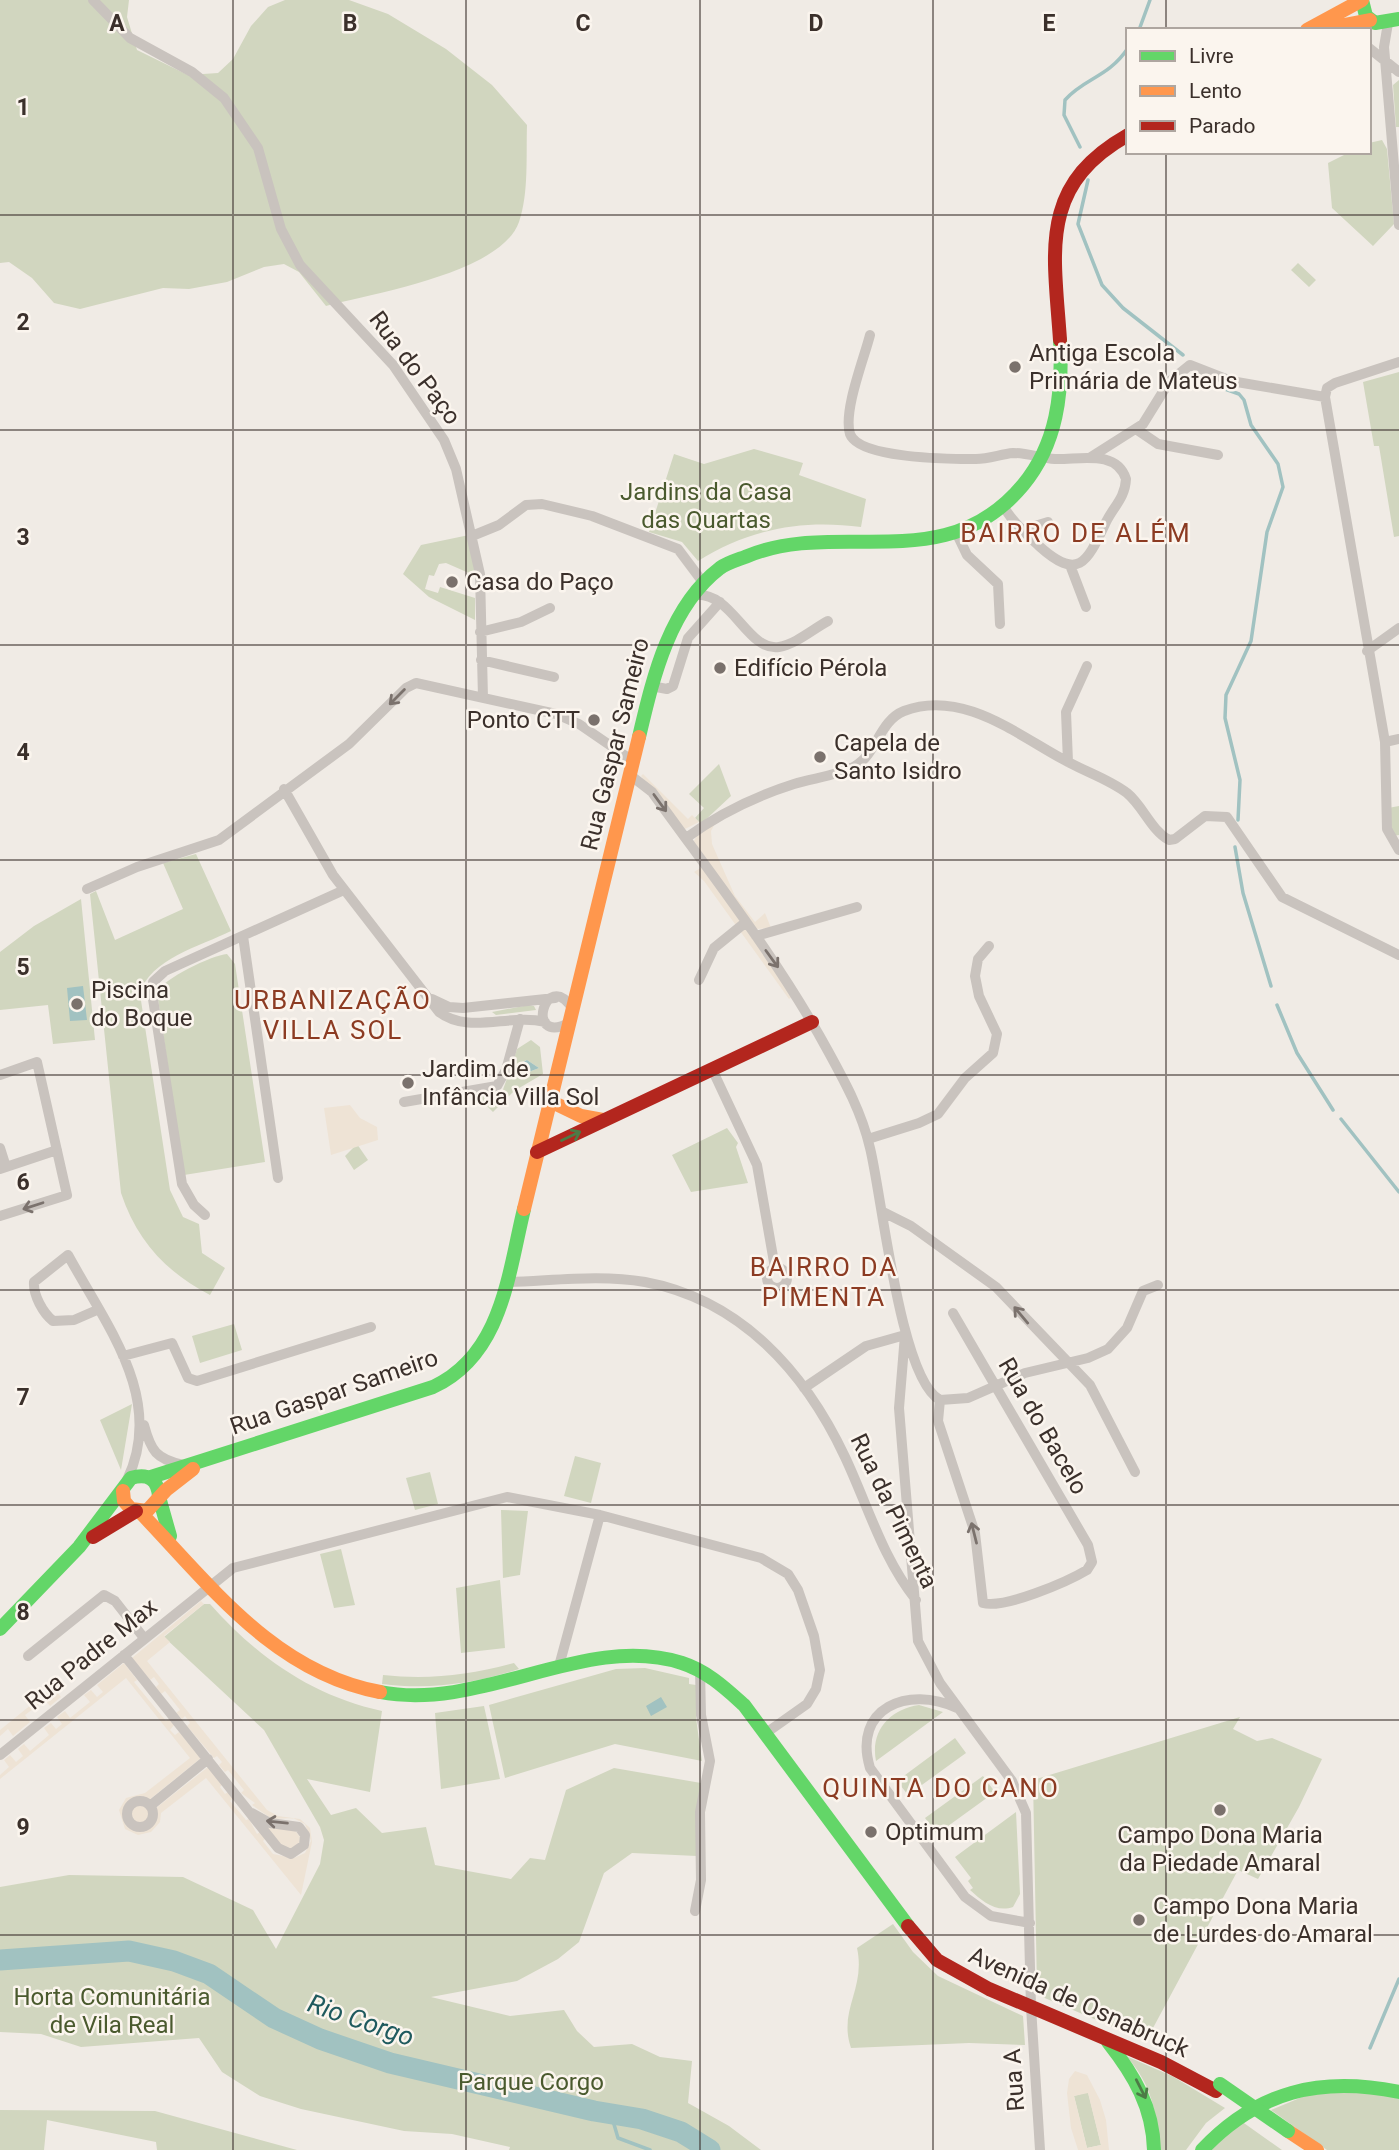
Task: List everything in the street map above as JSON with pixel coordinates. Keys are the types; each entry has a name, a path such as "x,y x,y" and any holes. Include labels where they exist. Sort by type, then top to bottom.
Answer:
{"main road":[{"path":"1332,14 1342,0"},
{"path":"1310,28 1362,0 1363,10 1387,20"},
{"path":"1332,28 1387,20"},
{"name":"Rua Gaspar Sameiro","path":"207,1460 447,1381 485,1342 498,1316 651,686 667,633 689,595 702,582 746,555 775,546 818,542 912,541 956,531 1003,506 1031,478 1056,429 1061,400 1055,248 1062,205 1073,181 1087,163 1126,136"},
{"path":"537,1152 812,1021"},
{"path":"550,1101 581,1116 604,1120"},
{"path":"0,1629 79,1546 131,1478 149,1477 207,1460"},
{"path":"79,1546 138,1512 152,1508 159,1497 184,1475 207,1460"},
{"path":"149,1477 158,1485 164,1523 177,1549"},
{"path":"123,1489 127,1506 138,1512 177,1549"},
{"name":"Avenida de Osnabruck","path":"177,1549 249,1628 280,1653 331,1679 372,1691 425,1696 460,1693 559,1666 610,1657 643,1656 673,1660 700,1670 738,1698 897,1914 930,1953 956,1972 1218,2088 1285,2134 1301,2150"},
{"path":"1104,2038 1146,2098 1153,2126 1154,2150"},
{"path":"1202,2150 1238,2118 1268,2100 1292,2092 1345,2084 1399,2092"},
{"path":"1285,2134 1317,2150"}],"street":[{"name":"Rua do Paço","path":"93,0 130,38 212,86 249,133 261,156 281,229 300,265 393,365 444,440 457,469 481,577 480,632 484,698"},
{"path":"1387,20 1385,61 1399,225"},
{"path":"1371,50 1399,72"},
{"path":"870,335 850,412 849,430 856,444 885,453 975,459 1016,453 1044,457 1091,457 1115,464 1123,471 1126,483 1119,503 1092,550 1083,561 1070,565 1055,560 1022,530 1003,506"},
{"path":"1399,362 1335,383 1327,388 1325,397 1367,651 1385,742 1385,821 1388,835 1399,850"},
{"path":"1091,457 1136,429 1152,413 1169,382 1190,365 1231,381 1325,397"},
{"path":"1136,429 1158,444 1218,455"},
{"path":"472,536 499,525 526,505 547,505 592,516 678,548 702,582"},
{"path":"1022,530 1039,522 1048,522"},
{"path":"956,531 967,555 998,584 1000,624"},
{"path":"1070,565 1086,607"},
{"path":"715,572 712,584 718,600"},
{"path":"689,595 706,594 718,600 759,640 772,647 787,645 828,621"},
{"path":"651,686 667,689 673,686 688,638 718,600"},
{"path":"480,632 521,622 550,608"},
{"path":"1367,651 1399,628"},
{"path":"481,660 554,677"},
{"path":"1068,762 1066,712 1087,666"},
{"path":"87,889 137,867 210,845 349,744 413,684 565,717 631,768 649,789 756,936 812,1021 847,1088 868,1139 905,1335 925,1384 940,1400 964,1399 1037,1370 1099,1354 1115,1343 1127,1328 1140,1296 1147,1288 1158,1285"},
{"path":"686,838 740,803 855,766 888,722 903,712 945,708 992,719 1012,728 1127,793 1169,840 1175,839 1205,816 1227,817 1275,890 1288,902 1399,955"},
{"path":"1385,742 1399,739"},
{"path":"284,789 344,890 439,1012 451,1020 482,1022 520,1019 549,1025 561,1032 565,1039"},
{"path":"205,1215 194,1205 182,1184 152,986 155,978 165,971 344,890"},
{"path":"756,936 857,907"},
{"path":"699,980 714,948 746,922"},
{"path":"243,936 278,1178"},
{"path":"868,1139 938,1114 965,1078 993,1053 997,1034 979,996 975,976 978,959 989,946"},
{"path":"426,996 449,1007 481,1007 557,998 572,1009 549,1025"},
{"path":"549,1025 542,1014 543,1005 557,998"},
{"path":"481,1007 477,1015 482,1022"},
{"path":"404,1102 497,1086 506,1070 520,1019"},
{"path":"0,1075 37,1062 67,1195 0,1216"},
{"path":"712,1069 755,1160 775,1268"},
{"path":"0,1149 3,1168 57,1150"},
{"path":"883,1212 911,1226 996,1287 1025,1321 1070,1363 1090,1385 1135,1472"},
{"path":"97,1310 74,1320 53,1321 39,1302 34,1282 68,1255 123,1356 136,1388 141,1415 154,1453 166,1461 187,1465"},
{"name":"Rua da Pimenta","path":"506,1282 643,1282 705,1299 748,1326 804,1388 839,1445 894,1570 917,1600 919,1645 957,1708 1012,1781 1025,1806 1031,2007"},
{"name":"Rua do Bacelo","path":"940,1400 937,1415 940,1428 977,1541 982,1601 988,1604 1020,1597 1082,1573 1092,1562 1088,1545 954,1312"},
{"path":"123,1356 172,1343 188,1378 197,1381 371,1326"},
{"path":"804,1388 866,1346 905,1335"},
{"path":"905,1335 900,1408 917,1600"},
{"path":"123,1489 139,1448 141,1415"},
{"path":"139,1448 149,1477"},
{"name":"Rua Padre Max","path":"0,1755 209,1586 239,1566 494,1499 520,1498 600,1515 761,1558 788,1574 798,1590 816,1642 820,1670 816,1689 807,1704 766,1733"},
{"path":"559,1666 600,1515"},
{"path":"28,1656 104,1595 113,1598 144,1638"},
{"path":"124,1655 282,1852 296,1852 303,1845 305,1835 299,1826 270,1823 252,1813"},
{"path":"695,1912 701,1880 701,1805 710,1761 701,1715 700,1670"},
{"path":"957,1708 939,1700 918,1697 890,1706 880,1715 869,1733 866,1751 870,1768 965,1897 991,1916 1030,1923"},
{"path":"150,1806 208,1759"},
{"name":"Rua A","path":"1031,2007 1040,2150"}],"green space":[{"path":"0,0 129,0 127,17 137,50 188,75 218,73 233,59 251,26 268,7 285,0 349,0 388,14 446,49 492,85 527,125 526,186 519,222 508,240 488,255 463,268 403,287 326,306 299,272 284,264 264,267 227,282 189,289 163,288 80,309 54,303 32,278 9,262 0,263"},
{"path":"1399,80 1399,127 1396,127 1393,85"},
{"path":"1382,140 1387,149 1394,224 1373,246 1332,208 1328,163 1346,154 1371,154 1371,143"},
{"path":"1298,263 1316,280 1309,287 1291,270"},
{"path":"1399,372 1399,536 1394,537 1379,446 1374,446 1363,382"},
{"name":"Jardins da Casa das Quartas","path":"754,449 803,463 799,475 866,499 861,527 818,524 776,529 736,541 698,561 682,542 649,532 674,454 704,464"},
{"path":"469,535 478,577 446,563 439,564 434,576 429,575 425,589 438,593 440,587 475,598 475,620 429,597 403,574 421,545"},
{"path":"719,764 731,796 701,824 695,818 704,808 689,794"},
{"path":"1399,806 1399,835 1393,836 1388,808"},
{"path":"196,854 231,931 191,948 165,963 145,982 140,994 170,1190 183,1217 199,1224 202,1253 225,1268 210,1295 180,1276 155,1253 135,1226 121,1193 90,894 96,891 115,940 183,909 163,863"},
{"path":"81,899 95,1040 53,1044 48,1005 0,1010 0,952 34,926"},
{"path":"227,954 235,964 265,1162 184,1175 157,992 168,981 189,968"},
{"path":"529,1005 536,1010 496,1015 492,1012"},
{"path":"531,1040 540,1047 543,1074 514,1091 493,1112 483,1102 482,1095 501,1095 509,1073 515,1072 516,1077 539,1068 527,1060 511,1067 517,1049"},
{"path":"727,1128 738,1143 736,1147 748,1183 691,1192 672,1155"},
{"path":"357,1144 368,1160 354,1170 345,1156"},
{"path":"234,1324 242,1350 200,1363 192,1336"},
{"path":"132,1404 121,1470 100,1420"},
{"path":"575,1456 601,1463 591,1503 564,1496"},
{"path":"430,1472 438,1504 415,1510 406,1478"},
{"path":"501,1510 528,1511 520,1575 503,1578"},
{"path":"341,1549 355,1605 334,1608 320,1554"},
{"path":"500,1580 505,1648 461,1653 456,1588"},
{"path":"204,1604 210,1604 247,1641 287,1672 332,1695 382,1711 370,1792 307,1779 331,1815 356,1808 382,1833 426,1827 435,1865 511,1879 530,1858 545,1860 566,1790 614,1768 701,1783 697,1856 632,1853 604,1873 579,1942 558,1959 517,1981 431,1997 510,2016 564,2010 577,2031 594,2047 632,2044 660,2057 692,2061 688,2103 729,2126 761,2150 509,2150 510,2147 452,2134 404,2131 301,2109 260,2096 222,2072 199,2038 81,2047 41,2034 0,2032 0,1887 69,1875 183,1877 253,1910 276,1949 320,1864 324,1840 320,1827 264,1730 164,1637"},
{"path":"514,1663 519,1669 468,1682 434,1686 382,1684 383,1675 449,1675"},
{"path":"645,1668 689,1678 689,1684 696,1685 696,1718 702,1761 615,1744 505,1778 489,1705 616,1669"},
{"path":"919,1705 943,1712 876,1761 876,1740 884,1723 899,1711"},
{"path":"484,1706 500,1779 441,1789 435,1713"},
{"path":"1240,1717 1233,1729 1257,1741 1272,1738 1322,1759 1299,1807 1258,1879 1238,1870 1146,2041 1040,1996 1037,1988 1033,1780"},
{"path":"955,1738 966,1753 908,1795 897,1781"},
{"path":"983,1776 995,1792 937,1834 925,1818"},
{"path":"1016,1812 1020,1894 1013,1907 995,1907 970,1890 973,1888 968,1881 971,1878 955,1857"},
{"path":"893,1924 913,1952 938,1976 1023,2016 1025,2045 969,2043 851,2048 848,2022 858,1976 857,1948"},
{"path":"1126,2056 1172,2076 1225,2108 1206,2123 1186,2150 1158,2150 1157,2124 1151,2099 1142,2077"},
{"path":"1350,2088 1399,2096 1399,2150 1327,2150 1271,2110 1307,2095"},
{"path":"1088,2092 1101,2145 1087,2148 1074,2096"},
{"path":"0,2110 155,2111 297,2150 157,2150 156,2142 47,2120 44,2150 0,2150"},
{"path":"1241,2121 1282,2150 1210,2150"}],"shaded area":[{"path":"643,774 688,819 692,815 699,822 685,829 641,776"},
{"path":"717,820 711,831 712,844 735,896 755,922 765,913 771,928 755,929 693,842"},
{"path":"702,867 793,996 789,999 704,881 694,872"},
{"path":"350,1105 360,1118 377,1127 378,1140 331,1155 324,1108"},
{"path":"201,1601 204,1604 164,1636 170,1642 147,1661 267,1810 278,1816 293,1818 272,1819 252,1805 255,1803 241,1793 244,1790 228,1770 225,1772 219,1765 222,1762 217,1756 214,1758 187,1726 190,1723 185,1716 182,1719 176,1713 180,1710 165,1691 161,1694 154,1677 150,1680 132,1658"},
{"path":"124,1663 137,1680 134,1682 166,1721 169,1719 174,1725 170,1730 175,1735 179,1732 201,1758 149,1800 141,1797 131,1800 123,1813 126,1824 136,1831 152,1826 157,1816 156,1808 208,1767 222,1785 220,1787 225,1794 228,1792 233,1798 230,1801 246,1820 249,1819 257,1834 260,1832 273,1854 294,1858 305,1853 311,1841 305,1824 293,1818 300,1819 310,1828 312,1842 301,1895 206,1778 161,1813 160,1822 151,1832 138,1835 125,1829 119,1810 126,1798 145,1793 190,1758 126,1678 0,1779 0,1775 9,1767 4,1760 10,1755 16,1762 23,1756 18,1749 24,1744 30,1751 49,1735 44,1728 51,1723 56,1729 62,1724 57,1717 65,1711 70,1718 90,1702 84,1695 91,1690 97,1697 103,1692 97,1685"},
{"path":"53,1687 61,1697 50,1706 45,1700 25,1715 30,1722 13,1736 8,1729 0,1736 0,1730"},
{"path":"140,1805 146,1808 149,1814 146,1820 140,1823 134,1820 131,1814 134,1808"},
{"path":"266,1826 294,1829 300,1837 299,1843 290,1849 281,1845"},
{"path":"1075,2071 1087,2075 1100,2100 1106,2120 1109,2150 1078,2150 1071,2128 1067,2093 1069,2079","holes":["1088,2093 1101,2145 1087,2148 1074,2096"]}],"water":[{"name":"Piscina do Boque","path":"83,986 87,1020 70,1021 67,988"},
{"path":"527,1060 539,1068 516,1077 515,1072 526,1070 518,1065"},
{"path":"661,1697 667,1707 651,1716 646,1706"}],"waterway":[{"path":"1140,28 1150,0"},
{"path":"1080,147 1064,115 1065,100 1112,66 1126,50"},
{"path":"1088,180 1078,224 1102,285 1123,308 1183,355"},
{"path":"1225,389 1239,394 1244,400 1251,425 1278,464 1283,487 1267,532 1251,641 1226,695 1225,718 1240,780 1238,820"},
{"path":"1235,847 1243,893 1271,986"},
{"path":"1277,1005 1297,1053 1333,1110"},
{"path":"1341,1119 1399,1192"},
{"name":"Rio Corgo","path":"0,1960 129,1951 174,1961 209,1974 274,2018 320,2039 390,2063 594,2111 642,2119 681,2132 710,2150"},
{"path":"1370,2048 1399,1979"},
{"path":"611,2114 618,2138 650,2150"}],"traffic: fast":[{"path":"1362,0 1366,16 1375,23 1399,19"},
{"path":"639,737 657,668 676,623 702,584 720,568 780,546 817,542 925,539 959,531 992,514 1023,485 1044,453 1055,417 1059,398 1060,340"},
{"path":"151,1477 433,1387 456,1373 474,1355 488,1334 498,1311 524,1209"},
{"path":"0,1629 79,1547 131,1478 142,1476 151,1479 157,1486 159,1497"},
{"path":"159,1497 170,1536"},
{"path":"380,1692 419,1695 457,1692 608,1657 645,1656 691,1666 715,1681 744,1705 908,1926"},
{"path":"1108,2042 1134,2079 1146,2106 1154,2150"},
{"path":"1220,2084 1288,2131"},
{"path":"1202,2150 1245,2114 1292,2093 1343,2086 1399,2092"}],"traffic: slow":[{"path":"1311,28 1362,0"},
{"path":"1328,28 1370,20"},
{"path":"524,1209 639,737"},
{"path":"550,1101 581,1116 603,1120"},
{"path":"123,1491 124,1501 131,1509 147,1511 166,1490 193,1469"},
{"path":"140,1512 219,1596 276,1646 308,1666 342,1682 380,1692"},
{"path":"1288,2131 1317,2150"}],"traffic: jam":[{"path":"1060,340 1055,249 1058,223 1065,199 1079,176 1099,155 1126,136"},
{"path":"537,1152 812,1022"},
{"path":"93,1537 136,1511"},
{"path":"908,1926 937,1960 989,1989 1161,2062 1216,2091"}],"place":[{"name":"Antiga Escola Primária de Mateus","path":"1015,367"},
{"name":"Casa do Paço","path":"452,582"},
{"name":"Edifício Pérola","path":"720,668"},
{"name":"Ponto CTT","path":"594,720"},
{"name":"Capela de Santo Isidro","path":"820,757"},
{"name":"Piscina do Boque","path":"77,1004"},
{"name":"Jardim de Infância Villa Sol","path":"408,1083"},
{"name":"Campo Dona Maria da Piedade Amaral","path":"1220,1810"},
{"name":"Optimum","path":"871,1832"},
{"name":"Campo Dona Maria de Lurdes do Amaral","path":"1139,1920"}],"district":[{"name":"BAIRRO DE ALÉM","path":"1076,533"},
{"name":"URBANIZAÇÃO VILLA SOL","path":"333,1015"},
{"name":"BAIRRO DA PIMENTA","path":"824,1282"},
{"name":"QUINTA DO CANO","path":"941,1788"}],"park label":[{"name":"Horta Comunitária de Vila Real","path":"112,2011"},
{"name":"Parque Corgo","path":"531,2082"}]}
